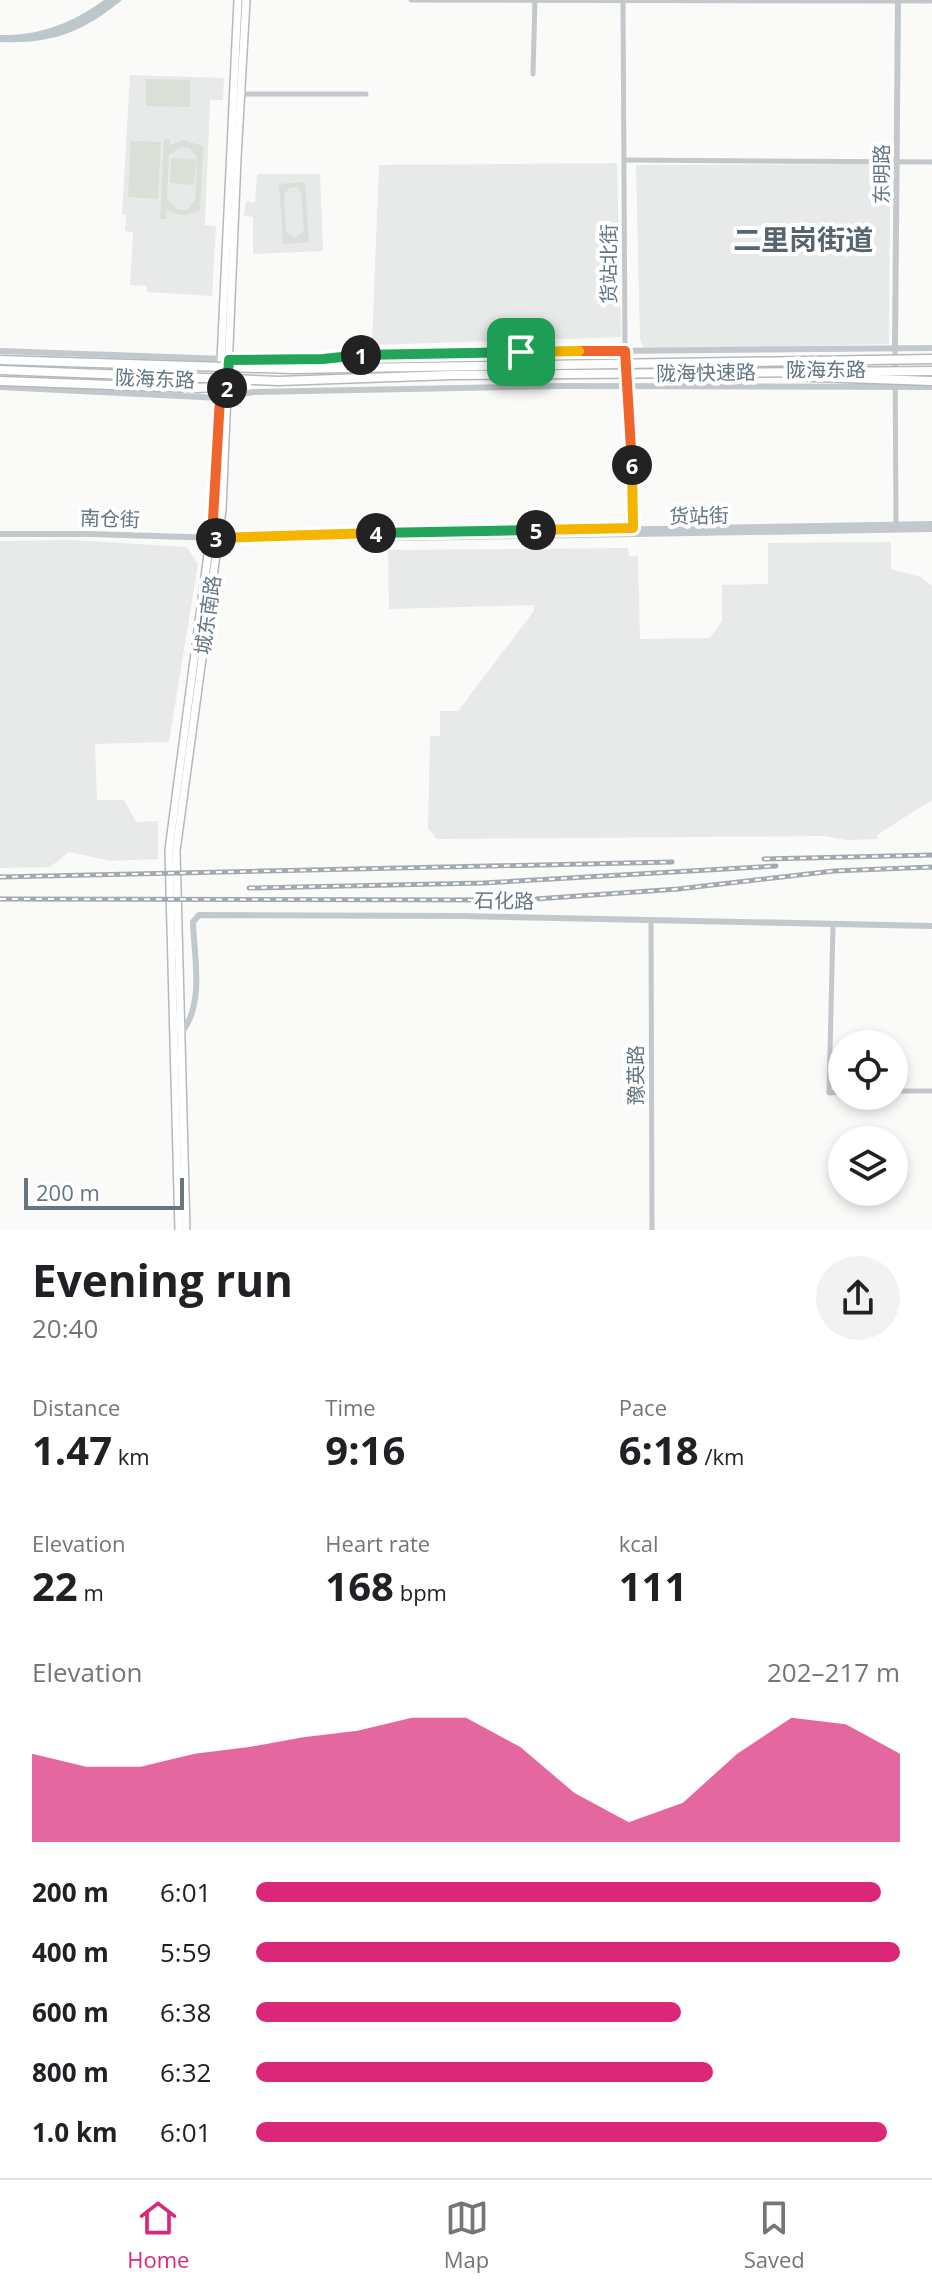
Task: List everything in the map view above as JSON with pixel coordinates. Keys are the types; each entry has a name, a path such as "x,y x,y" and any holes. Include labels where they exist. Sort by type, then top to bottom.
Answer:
{"highway":[{"path":"314,369 332,363 373,359 593,355 614,351"},
{"name":"陇海快速路","path":"0,360 314,369 932,359"},
{"name":"陇海快速路","path":"0,370 250,380 932,371"},
{"path":"749,372 932,384"},
{"path":"0,381 197,388 279,385 322,379"}],"main road":[{"name":"城东南路","path":"186,1230 176,851 216,538 238,0"},
{"name":"城东南路","path":"225,360 246,0"},
{"name":"城东南路","path":"179,1230 169,850 216,538"}],"street":[{"path":"411,0 932,1"},
{"path":"533,74 535,0"},
{"name":"货站北街","path":"623,0 625,351 629,386 633,528"},
{"name":"东明路","path":"895,347 898,0"},
{"path":"241,94 366,94"},
{"path":"625,160 932,162"},
{"path":"895,347 896,524"},
{"name":"陇海东路","path":"0,351 225,360 323,359 376,353 932,348"},
{"name":"陇海东路","path":"0,387 224,397 296,391 629,386 896,387 932,384"},
{"name":"货站街","path":"216,538 633,528 932,526"},
{"name":"货站街","path":"216,538 245,541 932,526"},
{"name":"南仓街","path":"0,534 216,538"},
{"name":"石化路","path":"181,1033 190,1023 195,996 193,922 199,915 463,916 932,926"},
{"name":"豫英路","path":"651,920 652,1230"},
{"path":"831,1030 833,926"},
{"path":"908,1091 932,1091"}],"shaded area":[{"path":"104,0 122,0 93,21 65,34 35,41 0,42 0,35 28,33 55,26"},
{"path":"130,75 224,78 223,100 210,100 205,225 216,226 212,296 147,292 147,286 130,285 133,232 125,231 126,215 122,214"},
{"path":"146,79 190,80 190,107 146,106"},
{"path":"164,139 170,139 170,145 183,140 203,146 200,209 184,215 167,209 166,219 160,219","holes":["181,147 189,148 197,157 195,200 187,210 177,209 167,199 169,155"]},
{"path":"131,141 161,142 158,199 128,197"},
{"path":"171,158 196,160 194,185 170,183"},
{"path":"617,163 621,337 372,345 379,165"},
{"path":"890,164 889,344 644,348 640,339 636,165"},
{"path":"257,174 320,174 323,251 253,254 253,217 244,216 246,201 255,202"},
{"path":"305,182 309,242 283,244 279,184","holes":["290,187 296,187 301,193 304,231 295,238 286,232 284,194"]},
{"path":"71,540 187,547 198,564 169,742 95,744 97,800 124,800 136,822 158,821 158,859 111,861 69,852 50,867 0,868 0,541"},
{"path":"891,542 891,569 921,577 932,586 932,800 877,835 877,839 847,840 824,836 437,839 428,828 430,736 440,736 440,711 458,711 534,611 534,605 389,609 388,550 628,548 629,556 638,556 640,639 710,638 722,621 722,585 768,584 768,543"}],"railway":[{"path":"764,859 932,855"},
{"path":"0,877 672,862"},
{"path":"249,888 483,883 776,866"},
{"path":"0,899 521,900 678,889 834,871 932,867"}],"district":[{"name":"二里岗街道","path":"803,240"}],"route":[{"path":"625,351 629,386 633,528 212,538 220,398 227,396 229,360 323,359 376,353 521,352 625,351"}]}
